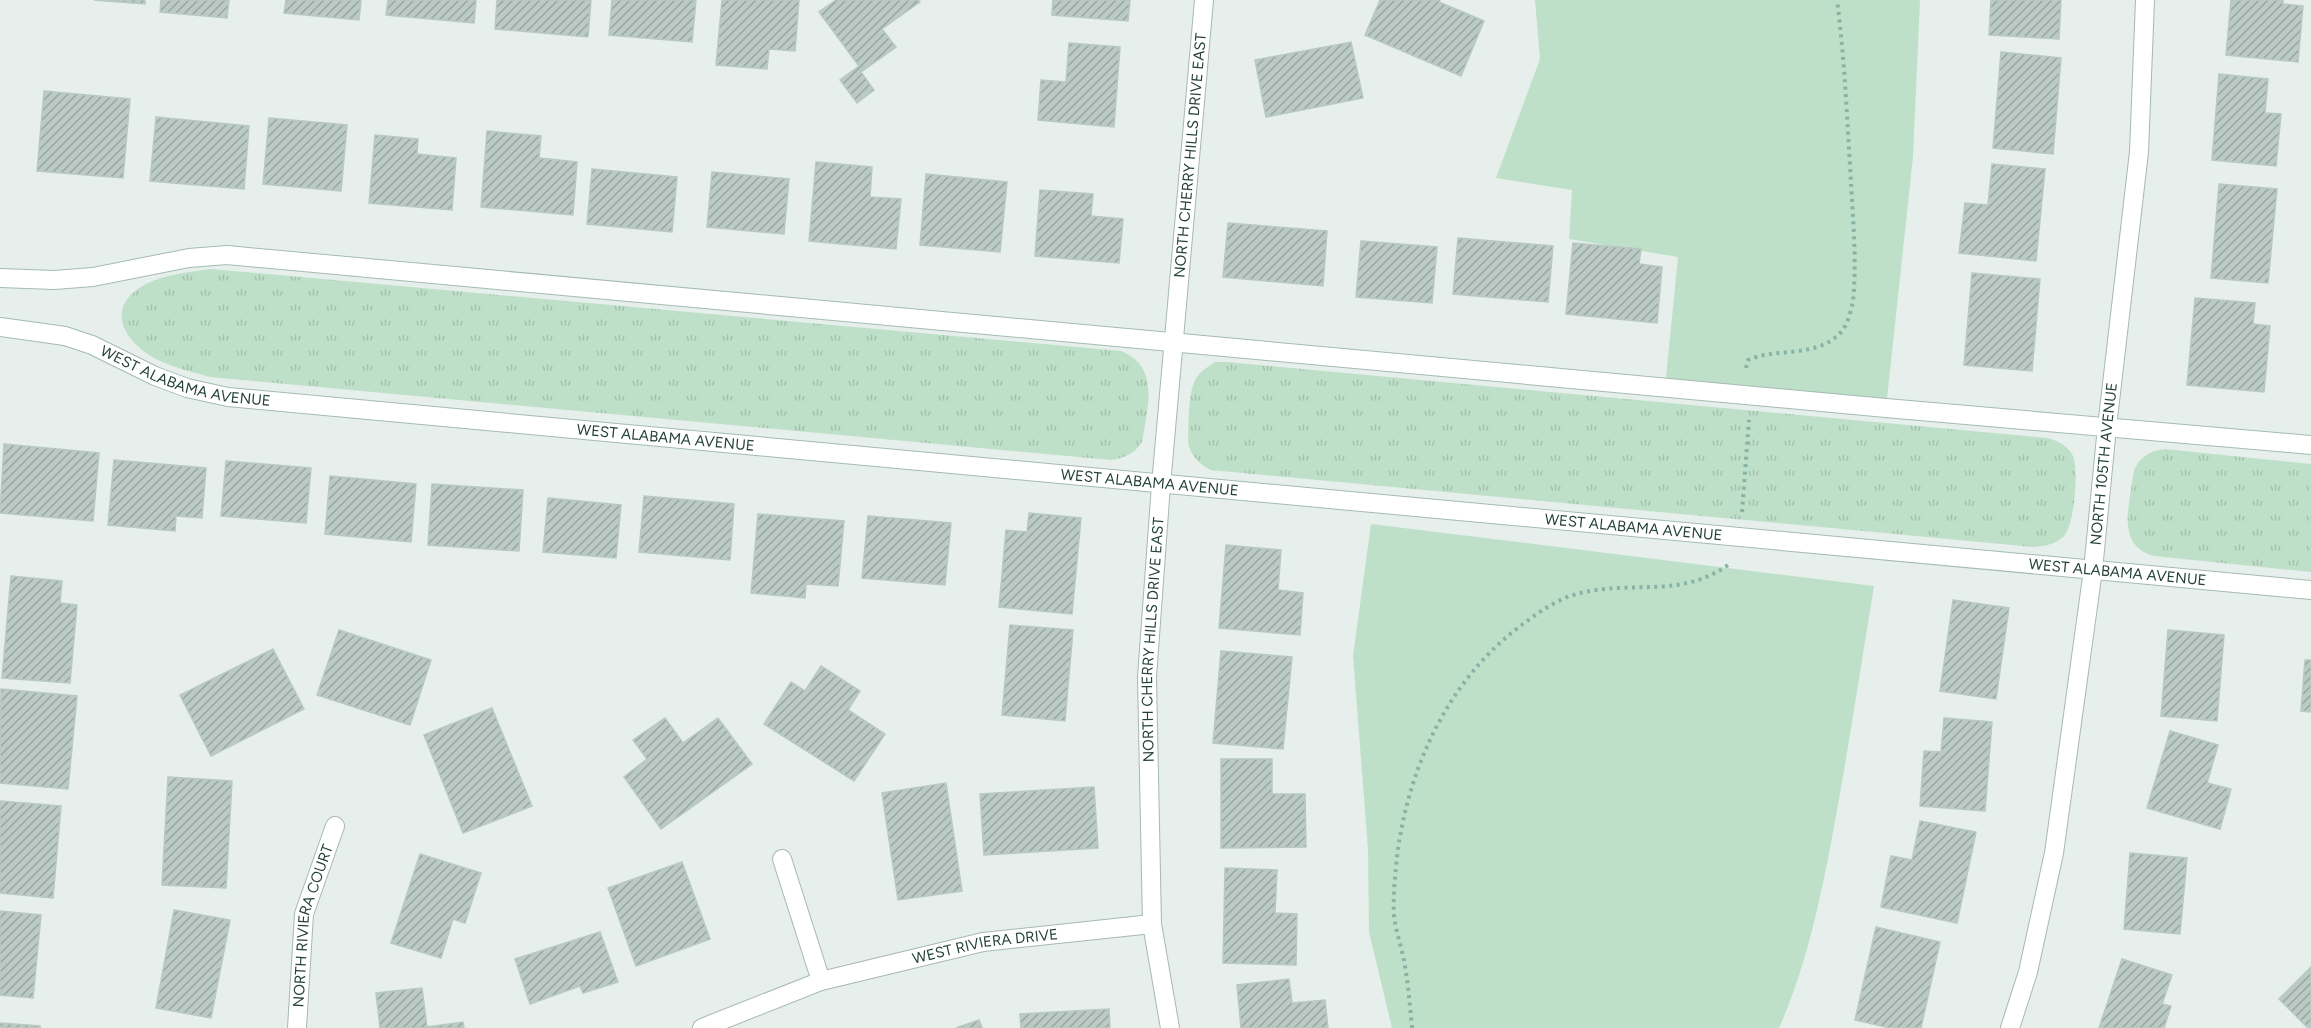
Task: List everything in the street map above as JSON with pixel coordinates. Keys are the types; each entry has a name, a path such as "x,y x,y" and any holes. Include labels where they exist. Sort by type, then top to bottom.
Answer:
{"street":[{"name":"NORTH CHERRY HILLS DRIVE EAST","path":"1170,1028 1152,924 1147,676 1161,485 1204,0"},
{"name":"NORTH 105TH AVENUE","path":"2010,1028 2028,972 2054,853 2093,570 2139,152 2145,0"},
{"path":"0,278 54,280 93,278 189,258 227,255 2311,445"},
{"name":"WEST ALABAMA AVENUE","path":"0,327 65,336 92,345 155,376 187,388 228,397 2311,590"},
{"name":"NORTH RIVIERA COURT","path":"297,1028 304,914 335,826"},
{"path":"782,859 821,981"},
{"name":"WEST RIVIERA DRIVE","path":"702,1028 821,981 983,942 1152,924"}],"green space":[{"path":"1535,0 1920,0 1913,157 1886,408 1665,387 1678,257 1569,239 1572,190 1496,178 1540,59"},
{"path":"211,269 1121,351 1134,358 1142,367 1147,378 1148,402 1142,442 1129,455 1111,460 210,377 164,363 145,352 127,334 122,312 134,292 148,283 163,277"},
{"path":"1215,362 2048,438 2067,448 2074,461 2076,483 2071,521 2061,539 2033,547 1211,470 1193,456 1188,443 1190,400 1194,383 1201,373"},
{"path":"2165,449 2311,464 2311,572 2154,556 2142,551 2134,543 2129,533 2128,511 2133,475 2137,464 2144,456"},
{"path":"1371,524 1874,586 1843,779 1821,890 1804,960 1779,1028 1392,1028 1369,932 1368,849 1353,656"}],"building":[{"path":"94,0 145,0 145,4"},
{"path":"161,0 229,0 227,18 160,12"},
{"path":"286,0 361,0 359,20 284,13"},
{"path":"388,0 476,0 474,23 386,15"},
{"path":"497,0 591,0 588,37 495,29"},
{"path":"612,0 696,0 692,42 609,35"},
{"path":"722,0 799,0 795,51 769,49 767,69 716,65"},
{"path":"836,0 918,0 920,2 882,29 896,47 861,72 874,90 857,103 840,80 859,66 819,12"},
{"path":"1053,0 1130,0 1128,21 1052,15"},
{"path":"1380,0 1440,0 1439,2 1484,21 1461,76 1365,35"},
{"path":"1991,0 2061,0 2059,39 1989,35"},
{"path":"2231,0 2283,0 2283,4 2303,6 2298,62 2226,55"},
{"path":"1351,42 1363,98 1266,117 1255,60"},
{"path":"1069,43 1120,47 1114,127 1038,120 1041,80 1066,82"},
{"path":"2001,52 2061,58 2053,154 1993,148"},
{"path":"2219,74 2268,79 2265,113 2281,114 2276,166 2212,160"},
{"path":"44,91 130,99 123,178 37,171"},
{"path":"156,117 249,126 244,189 150,181"},
{"path":"269,118 347,125 341,191 263,184"},
{"path":"487,131 541,136 539,158 577,162 573,215 481,207"},
{"path":"375,135 418,139 417,154 456,158 452,210 369,203"},
{"path":"816,162 872,167 870,197 901,199 896,249 809,241"},
{"path":"1992,164 2045,169 2036,261 1959,253 1965,203 1988,205"},
{"path":"592,169 677,177 672,232 587,224"},
{"path":"712,172 789,179 784,234 707,227"},
{"path":"926,174 1007,182 1000,252 920,245"},
{"path":"2219,184 2277,189 2268,283 2211,278"},
{"path":"1040,190 1093,194 1091,216 1123,219 1119,263 1035,256"},
{"path":"1228,223 1327,231 1323,286 1223,277"},
{"path":"1458,238 1553,246 1548,302 1453,294"},
{"path":"1361,241 1437,247 1432,303 1356,297"},
{"path":"1573,243 1641,249 1639,264 1662,267 1657,323 1566,314"},
{"path":"1972,273 2040,279 2032,371 1964,365"},
{"path":"2195,298 2255,303 2253,324 2270,326 2264,392 2187,385"},
{"path":"4,444 99,453 93,521 0,513"},
{"path":"114,460 206,468 202,518 176,516 175,531 108,525"},
{"path":"226,461 311,468 306,523 221,516"},
{"path":"330,476 416,484 411,542 325,534"},
{"path":"432,484 523,490 519,551 428,545"},
{"path":"644,496 734,504 730,560 639,552"},
{"path":"548,498 621,505 616,558 543,552"},
{"path":"1029,513 1081,518 1072,614 999,607 1006,530 1027,532"},
{"path":"758,514 844,521 838,586 806,584 805,598 751,593"},
{"path":"868,516 951,523 945,585 862,578"},
{"path":"1226,545 1281,550 1278,590 1303,593 1300,635 1219,628"},
{"path":"11,576 62,581 60,603 77,605 70,683 2,678"},
{"path":"1953,600 2009,608 1996,699 1940,691"},
{"path":"1010,625 1073,630 1065,721 1002,715"},
{"path":"339,630 431,660 410,725 317,695"},
{"path":"2168,630 2224,635 2217,721 2161,716"},
{"path":"273,649 304,709 211,756 180,695"},
{"path":"1221,651 1292,657 1283,749 1213,743"},
{"path":"2305,660 2311,660 2311,712 2301,711"},
{"path":"821,666 860,691 848,710 885,734 854,781 764,724 791,682 805,691"},
{"path":"1,689 77,696 68,789 0,783"},
{"path":"492,708 532,806 463,833 424,735"},
{"path":"665,718 683,743 718,718 752,764 661,829 624,777 647,759 633,740"},
{"path":"1944,718 1992,722 1985,811 1920,806 1924,751 1941,752"},
{"path":"2170,731 2218,745 2207,783 2231,789 2220,829 2147,808"},
{"path":"1221,759 1272,759 1272,794 1305,794 1306,847 1221,848"},
{"path":"168,777 232,781 226,888 162,885"},
{"path":"946,783 962,891 898,900 882,793"},
{"path":"1094,787 1098,848 984,855 980,794"},
{"path":"0,801 61,806 53,898 0,893"},
{"path":"1920,821 1976,832 1957,923 1881,907 1891,856 1912,860"},
{"path":"2130,853 2187,858 2180,934 2124,929"},
{"path":"420,854 481,873 465,923 453,919 441,958 391,943"},
{"path":"682,862 710,939 636,966 608,888"},
{"path":"1225,868 1277,870 1275,913 1297,914 1296,965 1223,963"},
{"path":"174,910 230,920 211,1018 156,1008"},
{"path":"0,911 41,915 33,998 0,995"},
{"path":"1876,927 1940,942 1921,1028 1890,1028 1855,1020"},
{"path":"600,932 618,982 583,993 580,986 530,1004 515,959"},
{"path":"2122,959 2172,975 2162,1004 2171,1006 2164,1028 2099,1028"},
{"path":"2311,967 2311,1028 2308,1028 2279,999"},
{"path":"1289,979 1292,1003 1325,1000 1328,1028 1241,1028 1237,985"},
{"path":"422,988 427,1027 463,1022 464,1028 380,1028 376,993"},
{"path":"1109,1009 1110,1028 1021,1028 1020,1014"},
{"path":"979,1020 982,1028 956,1028"},
{"path":"0,1023 40,1026 40,1028 0,1028"}]}
